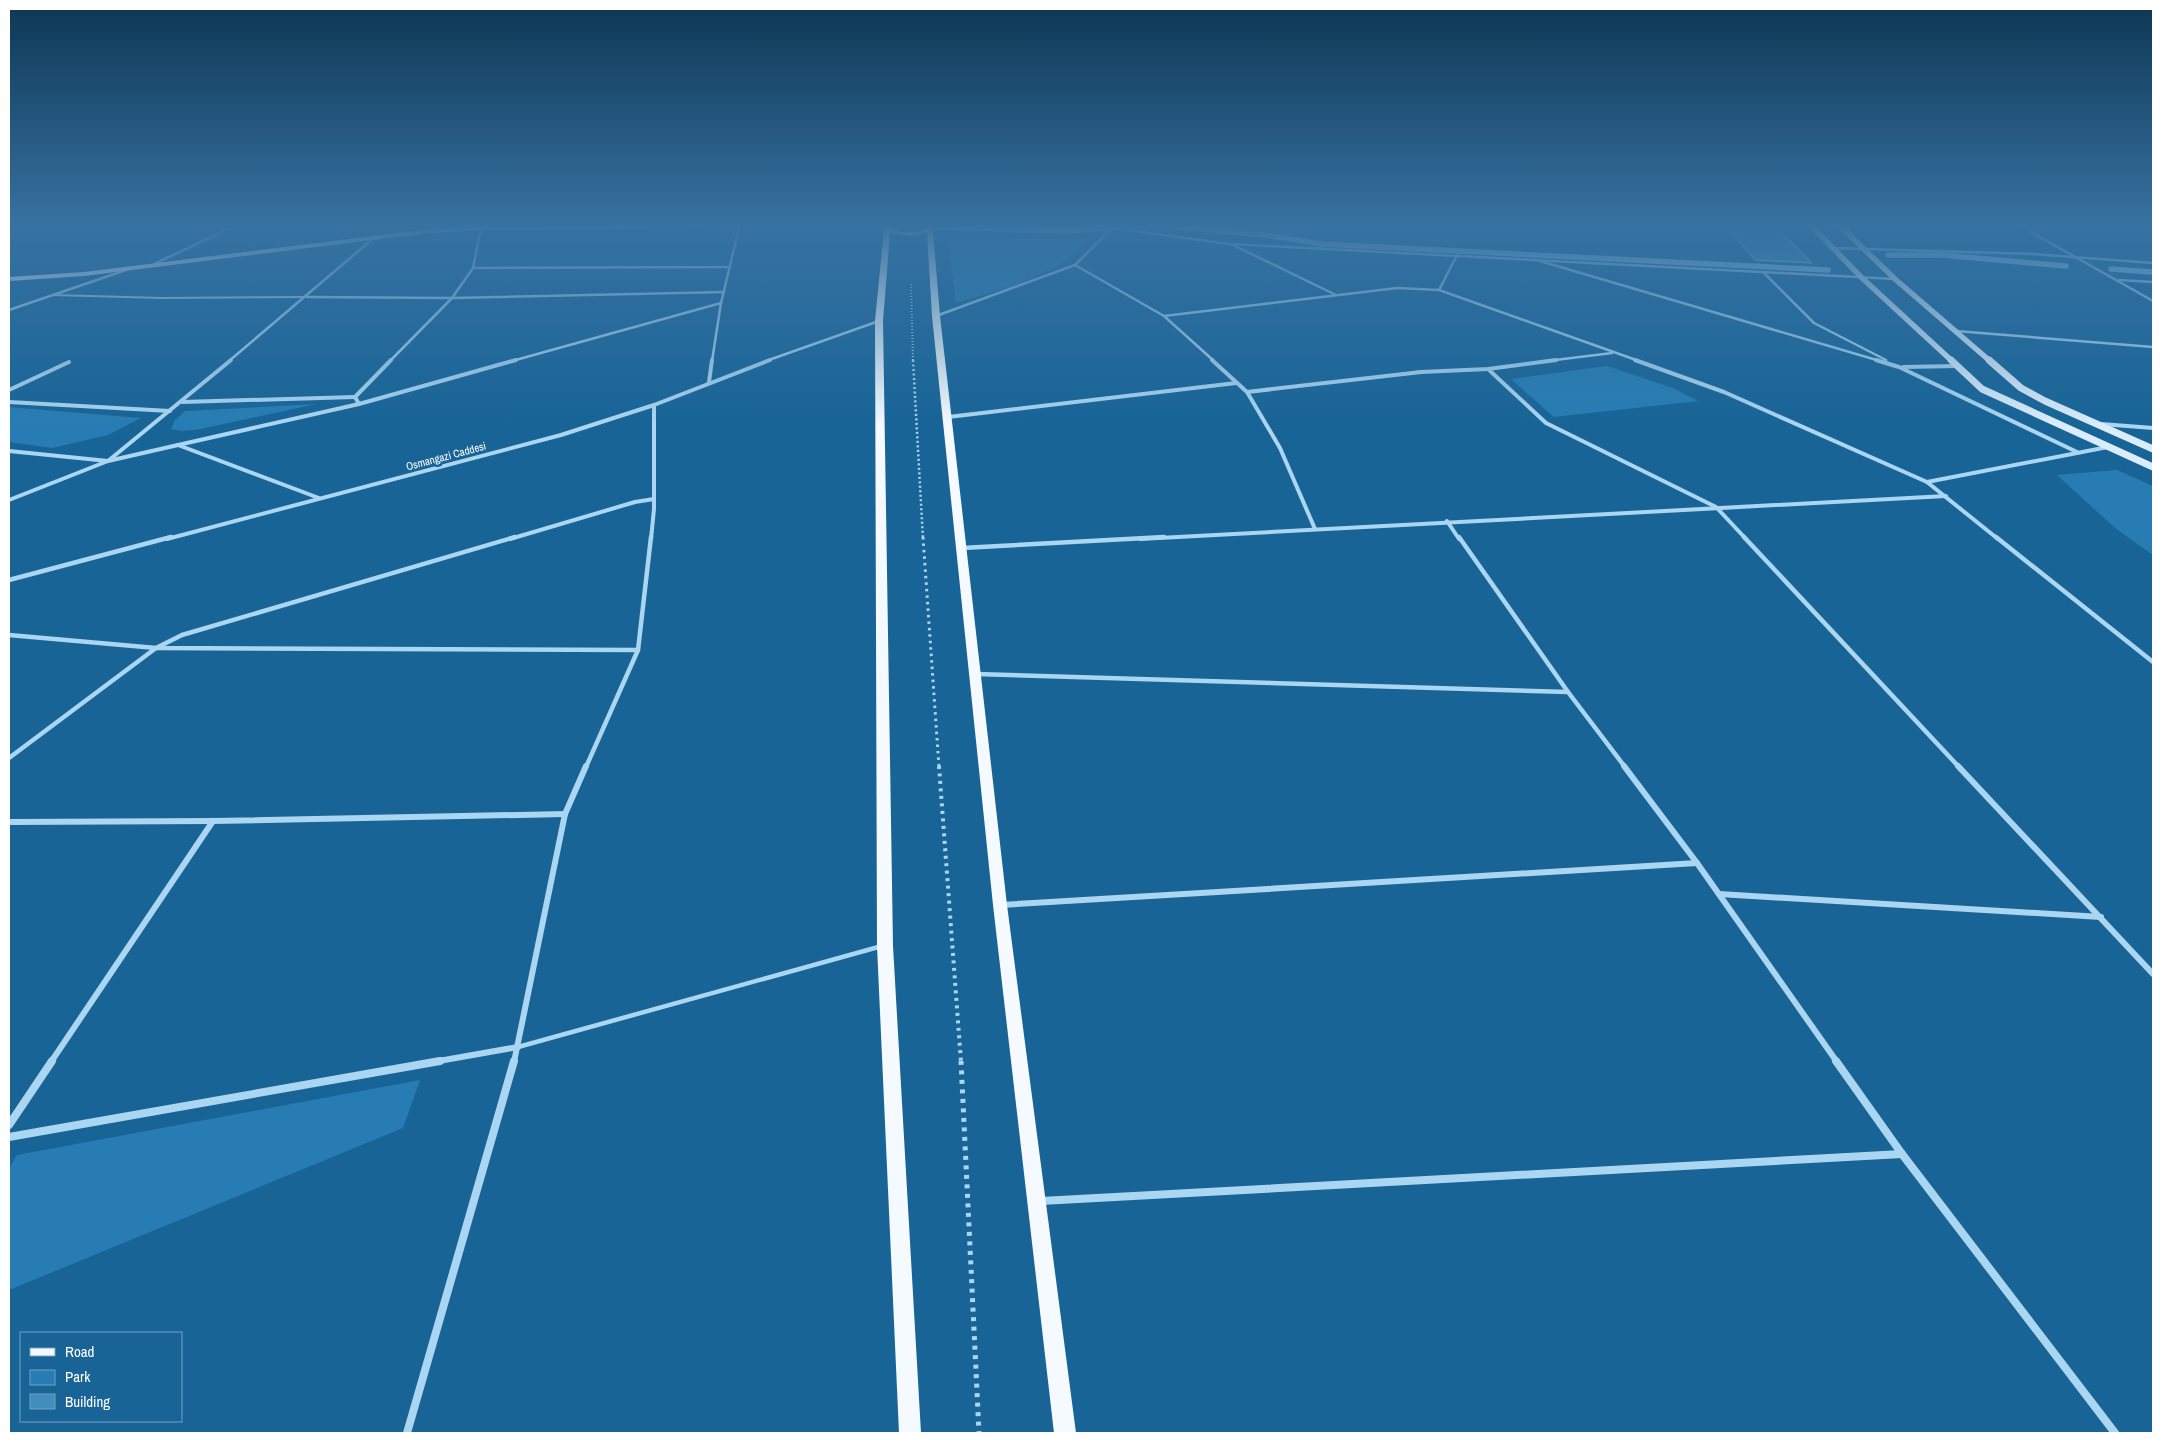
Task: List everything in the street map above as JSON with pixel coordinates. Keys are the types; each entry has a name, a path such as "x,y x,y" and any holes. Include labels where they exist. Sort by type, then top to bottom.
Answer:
{"main road":[{"path":"881,291 879,321 885,946 910,1433"},
{"path":"936,291 936,316 1000,905 1065,1433"},
{"path":"1877,291 1957,366 1992,395 2153,466"},
{"path":"1909,291 2021,388 2093,423 2153,449"}],"street":[{"path":"9,310 64,291"},
{"path":"9,452 108,461 314,291"},
{"path":"182,402 355,397 457,291"},
{"path":"936,316 1003,291"},
{"path":"1121,291 1164,316 1236,384 1247,392 1280,448 1315,529"},
{"path":"1327,291 1337,296"},
{"path":"1164,316 1372,291"},
{"path":"1443,291 1724,392 1928,482 2153,662"},
{"path":"1644,291 1900,367 1957,366"},
{"path":"1783,291 1814,323 1900,367 2078,452"},
{"path":"2136,291 2153,301"},
{"path":"308,297 452,298 724,292 710,382"},
{"path":"9,500 108,461 359,404 721,303"},
{"name":"Osmangazi Caddesi","path":"9,580 561,435 654,405 710,382 879,321"},
{"path":"1956,331 2153,347"},
{"path":"1247,392 1421,372 1488,369 1614,352"},
{"path":"9,390 69,362"},
{"path":"1488,369 1546,423 1716,507 2153,974"},
{"path":"948,417 1236,384"},
{"path":"355,397 359,404"},
{"path":"9,402 170,411"},
{"path":"407,1433 518,1047 565,814 638,650 654,500 654,405"},
{"path":"2093,423 2153,428"},
{"path":"178,445 319,498"},
{"path":"1928,482 2108,447"},
{"path":"962,548 1947,496"},
{"path":"9,758 156,648 201,628 635,502 654,500"},
{"path":"1448,521 1568,692 1697,863 1902,1154 2115,1433"},
{"path":"9,635 156,648 638,650"},
{"path":"975,674 1568,692"},
{"path":"9,822 213,821 565,814"},
{"path":"9,1125 213,821"},
{"path":"1000,905 1697,863"},
{"path":"1719,894 2101,917"},
{"path":"9,1137 518,1047"},
{"path":"1035,1201 1902,1154"}],"lane":[{"path":"53,295 162,298 308,297"},
{"path":"518,1047 885,946"}],"path":[{"path":"911,291 913,378 926,587 963,1094 979,1433"}],"green space":[{"path":"955,291 996,291 956,303"},
{"path":"1607,366 1673,388 1698,401 1554,417 1511,379"},
{"path":"316,404 196,430 181,431 171,429 175,420 185,411"},
{"path":"9,407 141,418 108,435 52,448 9,442"},
{"path":"2117,470 2153,486 2153,555 2115,528 2057,475"},
{"path":"420,1080 403,1128 9,1290 9,1168 17,1155"}]}
